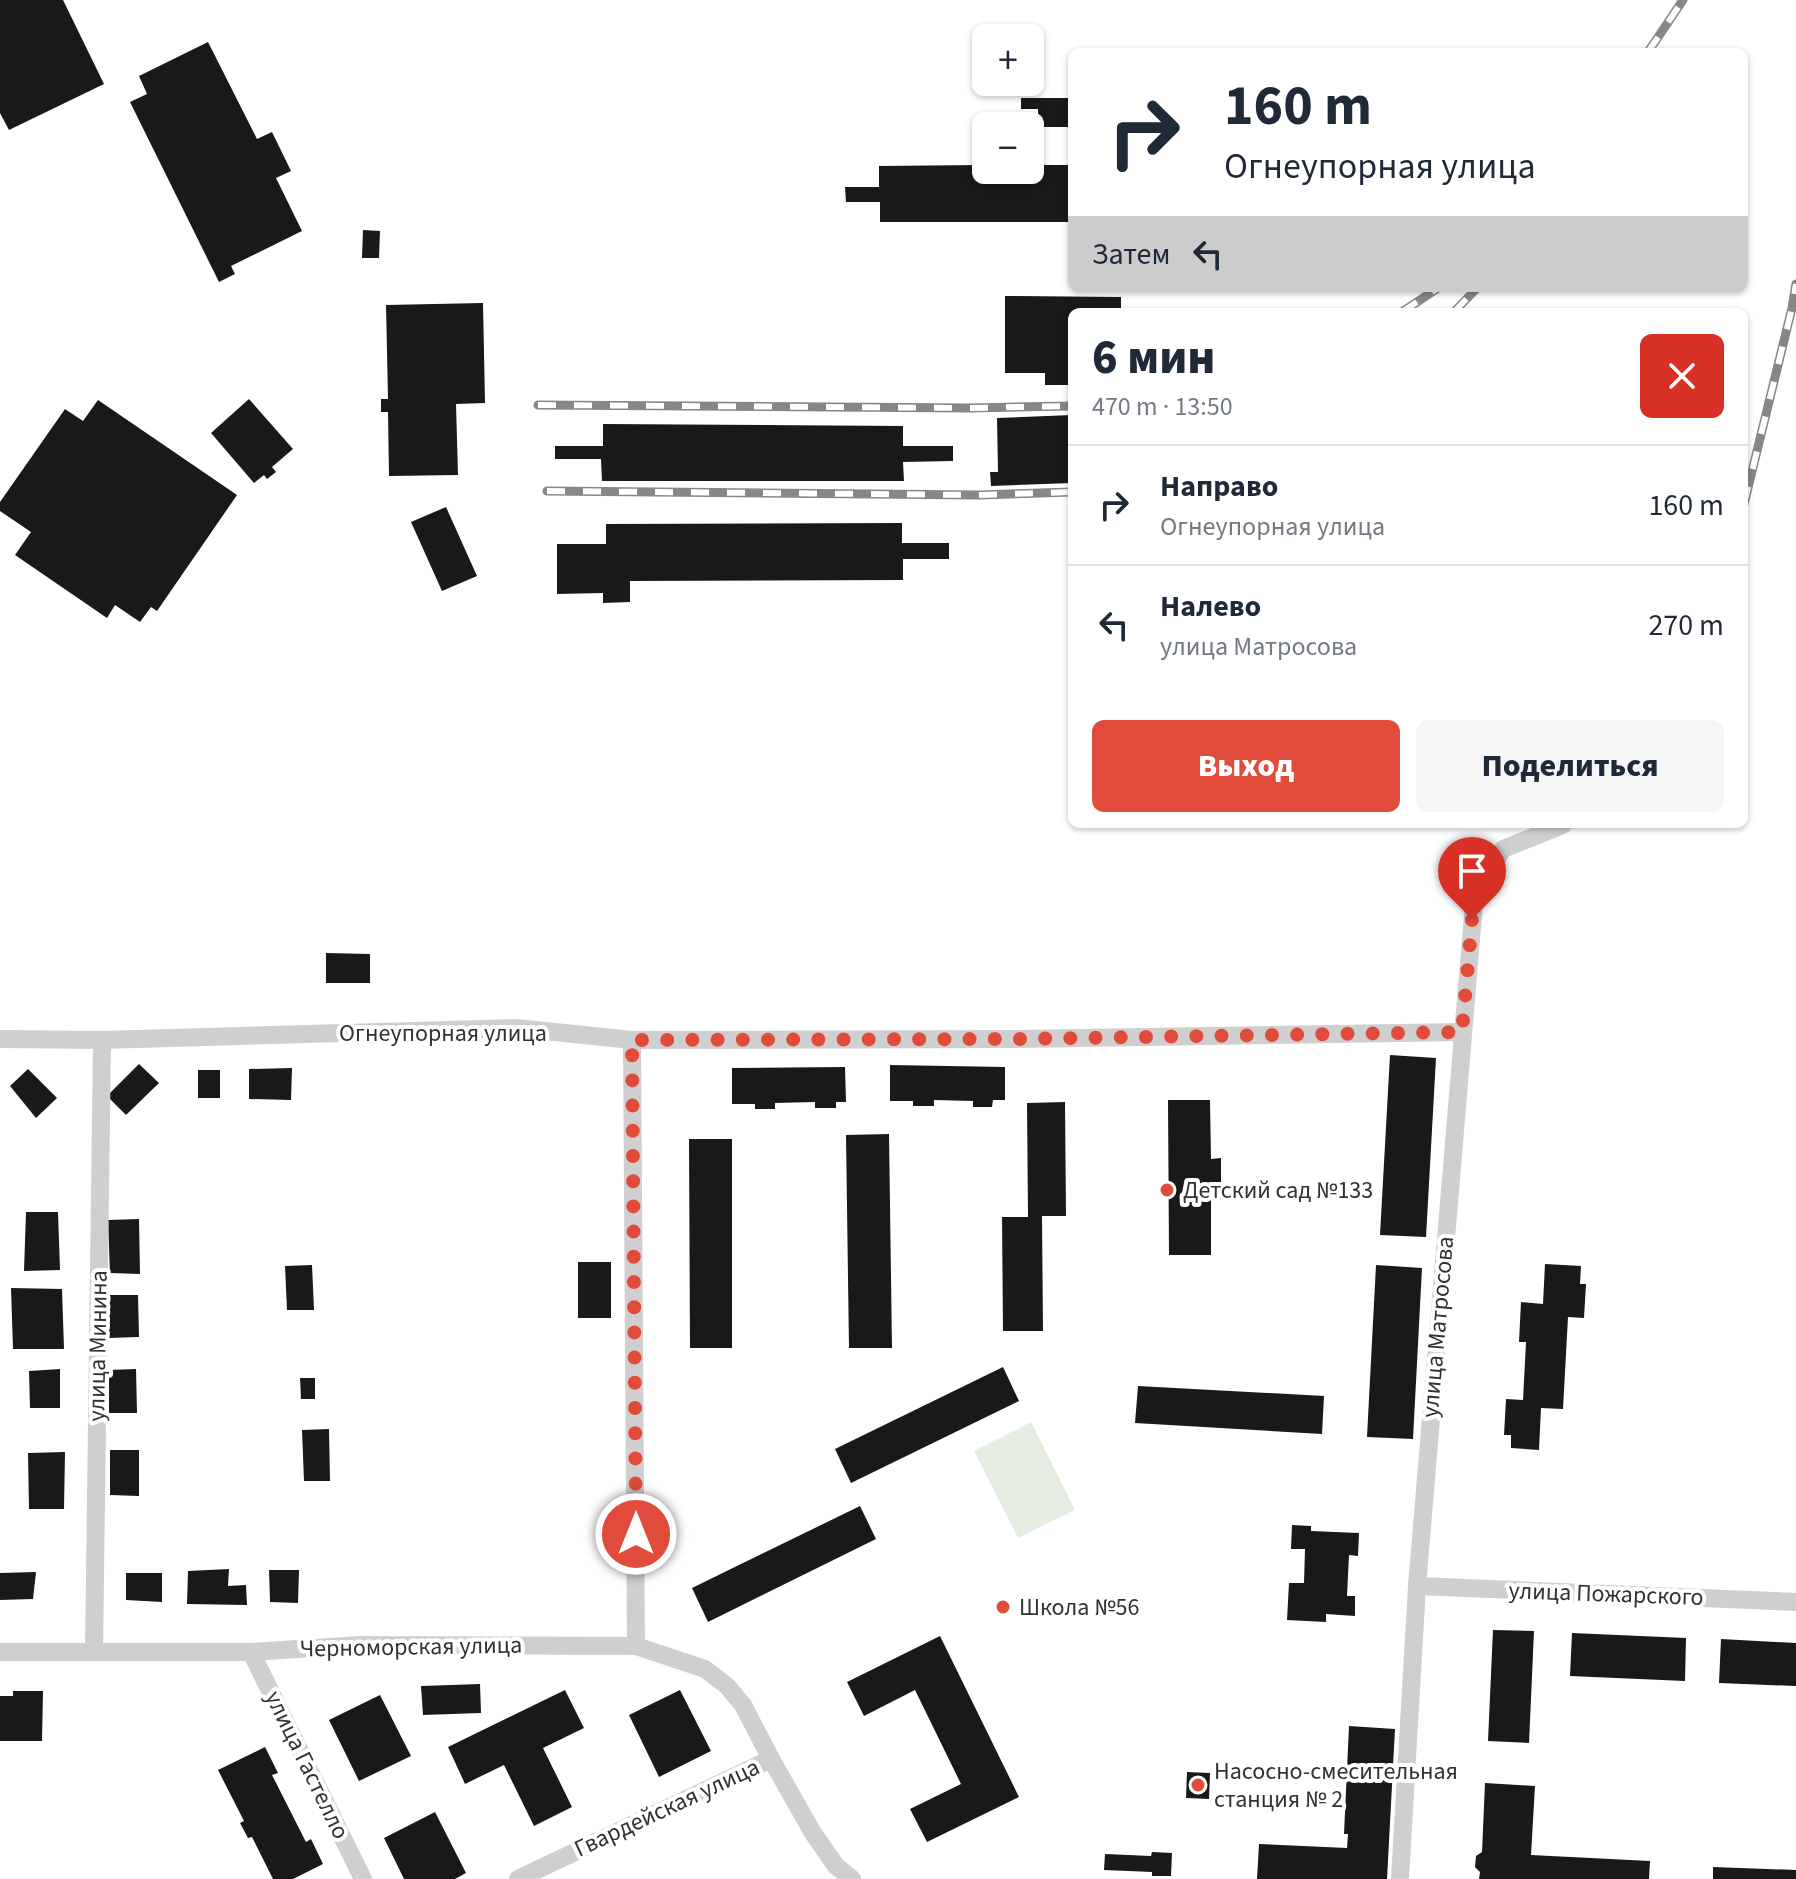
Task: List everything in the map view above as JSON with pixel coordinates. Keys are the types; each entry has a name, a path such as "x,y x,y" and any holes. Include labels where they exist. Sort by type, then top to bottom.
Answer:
{"street":[{"name":"улица Матросова","path":"1400,1879 1417,1586 1475,891 1503,849 1556,828"},
{"name":"Огнеупорная улица","path":"0,1039 102,1040 516,1028 632,1040 1000,1039 1462,1032"},
{"name":"улица Минина","path":"94,1652 102,1040"},
{"path":"632,1040 636,1646"},
{"name":"улица Пожарского","path":"1417,1586 1796,1602"},
{"name":"Черноморская улица","path":"0,1652 251,1652 361,1645 636,1646 705,1669 727,1686 743,1705 771,1759"},
{"name":"улица Гастелло","path":"251,1652 363,1879"},
{"name":"Гвардейская улица","path":"518,1879 771,1759 813,1833 836,1866 852,1879"}],"shaded area":[{"path":"1031,1422 1075,1510 1018,1538 974,1451"}],"building":[{"path":"0,0 63,0 104,84 9,130 0,113"},
{"path":"208,42 257,139 272,132 291,171 276,178 302,231 231,266 235,274 219,282 130,102 147,94 139,76"},
{"path":"1021,98 1068,98 1068,127 1044,127 1044,112 1038,112 1038,109 1021,109"},
{"path":"972,165 972,184 1044,184 1044,165 1068,165 1068,222 880,222 880,202 846,202 845,187 879,187 879,166"},
{"path":"363,230 380,231 379,258 362,258"},
{"path":"1005,296 1121,297 1121,308 1068,308 1068,385 1045,385 1045,373 1005,373"},
{"path":"483,303 485,403 456,404 458,475 389,476 388,412 381,412 381,399 388,399 386,305"},
{"path":"249,399 293,449 272,467 276,472 267,479 264,475 254,483 211,433"},
{"path":"98,400 237,495 157,611 151,607 140,622 115,605 107,618 15,555 31,532 0,511 0,502 65,409 83,421"},
{"path":"1068,415 1068,483 991,486 990,472 998,472 997,418"},
{"path":"603,424 903,426 903,446 953,446 953,461 903,462 904,481 602,481 601,459 555,459 555,446 603,446"},
{"path":"446,507 477,576 442,591 411,522"},
{"path":"902,523 902,543 949,543 949,559 903,559 903,580 630,581 630,602 603,603 603,593 557,594 557,544 606,544 606,524"},
{"path":"326,953 370,954 370,983 326,983"},
{"path":"1390,1055 1436,1058 1426,1237 1380,1235"},
{"path":"139,1064 159,1083 126,1115 107,1096"},
{"path":"890,1065 1005,1067 1005,1100 993,1100 992,1107 973,1107 973,1101 934,1100 934,1106 913,1106 913,1101 890,1101"},
{"path":"845,1067 846,1102 836,1102 836,1108 815,1108 815,1102 775,1103 775,1109 755,1109 755,1104 732,1104 732,1068"},
{"path":"292,1068 291,1100 249,1099 249,1069"},
{"path":"28,1069 57,1098 36,1118 10,1086"},
{"path":"198,1070 220,1070 220,1098 198,1098"},
{"path":"1168,1100 1210,1100 1211,1159 1221,1158 1221,1200 1211,1199 1211,1255 1169,1255"},
{"path":"1065,1102 1066,1216 1042,1216 1043,1331 1003,1331 1002,1217 1028,1217 1027,1103"},
{"path":"889,1134 892,1348 849,1348 846,1135"},
{"path":"689,1139 732,1139 732,1348 690,1348"},
{"path":"26,1212 58,1212 60,1270 24,1271"},
{"path":"139,1219 140,1274 110,1273 108,1220"},
{"path":"578,1262 611,1262 611,1318 578,1318"},
{"path":"1545,1264 1581,1266 1580,1284 1586,1284 1584,1318 1568,1317 1563,1409 1541,1408 1539,1450 1511,1448 1511,1435 1504,1435 1506,1399 1523,1400 1526,1342 1519,1342 1521,1302 1543,1304"},
{"path":"312,1265 314,1310 287,1310 285,1266"},
{"path":"1376,1265 1422,1268 1413,1439 1367,1437"},
{"path":"11,1288 62,1289 64,1349 13,1349"},
{"path":"109,1295 138,1295 139,1337 109,1338"},
{"path":"1003,1367 1019,1401 851,1483 835,1449"},
{"path":"60,1369 60,1408 30,1408 29,1371"},
{"path":"136,1369 137,1413 109,1413 109,1370"},
{"path":"300,1378 315,1378 315,1399 301,1399"},
{"path":"1138,1386 1324,1396 1322,1434 1135,1423"},
{"path":"329,1429 330,1481 304,1481 302,1430"},
{"path":"110,1450 139,1450 139,1496 110,1495"},
{"path":"65,1452 64,1509 29,1509 28,1453"},
{"path":"860,1506 876,1539 708,1622 692,1588"},
{"path":"1292,1525 1311,1526 1311,1531 1359,1533 1358,1556 1349,1555 1347,1596 1355,1596 1355,1616 1326,1614 1326,1622 1287,1620 1289,1583 1304,1583 1305,1549 1291,1549"},
{"path":"229,1569 228,1586 246,1585 247,1605 187,1604 188,1571"},
{"path":"269,1570 299,1570 298,1603 270,1602"},
{"path":"36,1572 33,1599 0,1600 0,1573"},
{"path":"126,1573 162,1573 162,1602 126,1600"},
{"path":"1493,1630 1534,1631 1529,1743 1488,1741"},
{"path":"1572,1633 1686,1638 1685,1681 1570,1676"},
{"path":"940,1636 1019,1797 927,1842 910,1809 961,1784 915,1690 864,1716 847,1682"},
{"path":"1721,1639 1796,1643 1796,1686 1719,1683"},
{"path":"480,1684 481,1713 423,1715 421,1686"},
{"path":"565,1690 584,1728 543,1748 572,1807 534,1826 504,1765 465,1784 448,1747"},
{"path":"680,1690 711,1751 659,1777 629,1715"},
{"path":"13,1691 43,1691 42,1741 0,1741 0,1696 13,1696"},
{"path":"380,1695 411,1756 359,1781 329,1720"},
{"path":"1349,1726 1395,1729 1387,1879 1257,1879 1259,1844 1347,1848 1348,1834 1344,1834"},
{"path":"265,1747 278,1773 272,1775 306,1842 311,1839 323,1864 293,1879 273,1879 252,1837 248,1838 240,1823 244,1821 218,1770"},
{"name":"Насосно-смесительная станция № 2","path":"1187,1772 1210,1773 1209,1799 1186,1798"},
{"path":"1485,1783 1535,1786 1531,1855 1650,1861 1649,1879 1479,1879 1480,1872 1475,1867 1476,1856 1482,1852"},
{"path":"435,1812 466,1873 455,1879 404,1879 384,1838"},
{"path":"1152,1852 1172,1853 1171,1876 1104,1870 1105,1854 1151,1856"},
{"path":"1713,1867 1796,1870 1796,1879 1713,1879"}],"railway":[{"path":"1651,48 1683,0"},
{"path":"1748,488 1796,284"},
{"path":"1408,308 1432,292"},
{"path":"1458,308 1473,292"},
{"path":"538,405 1068,406"},
{"path":"547,491 979,495 1068,492"}],"place":[{"name":"Детский сад №133","path":"1167,1190"},
{"name":"Школа №56","path":"1003,1607"},
{"name":"Насосно-смесительная станция № 2","path":"1198,1785"}],"route":[{"path":"636,1534 632,1040 1016,1039 1462,1032 1472,919"}]}
